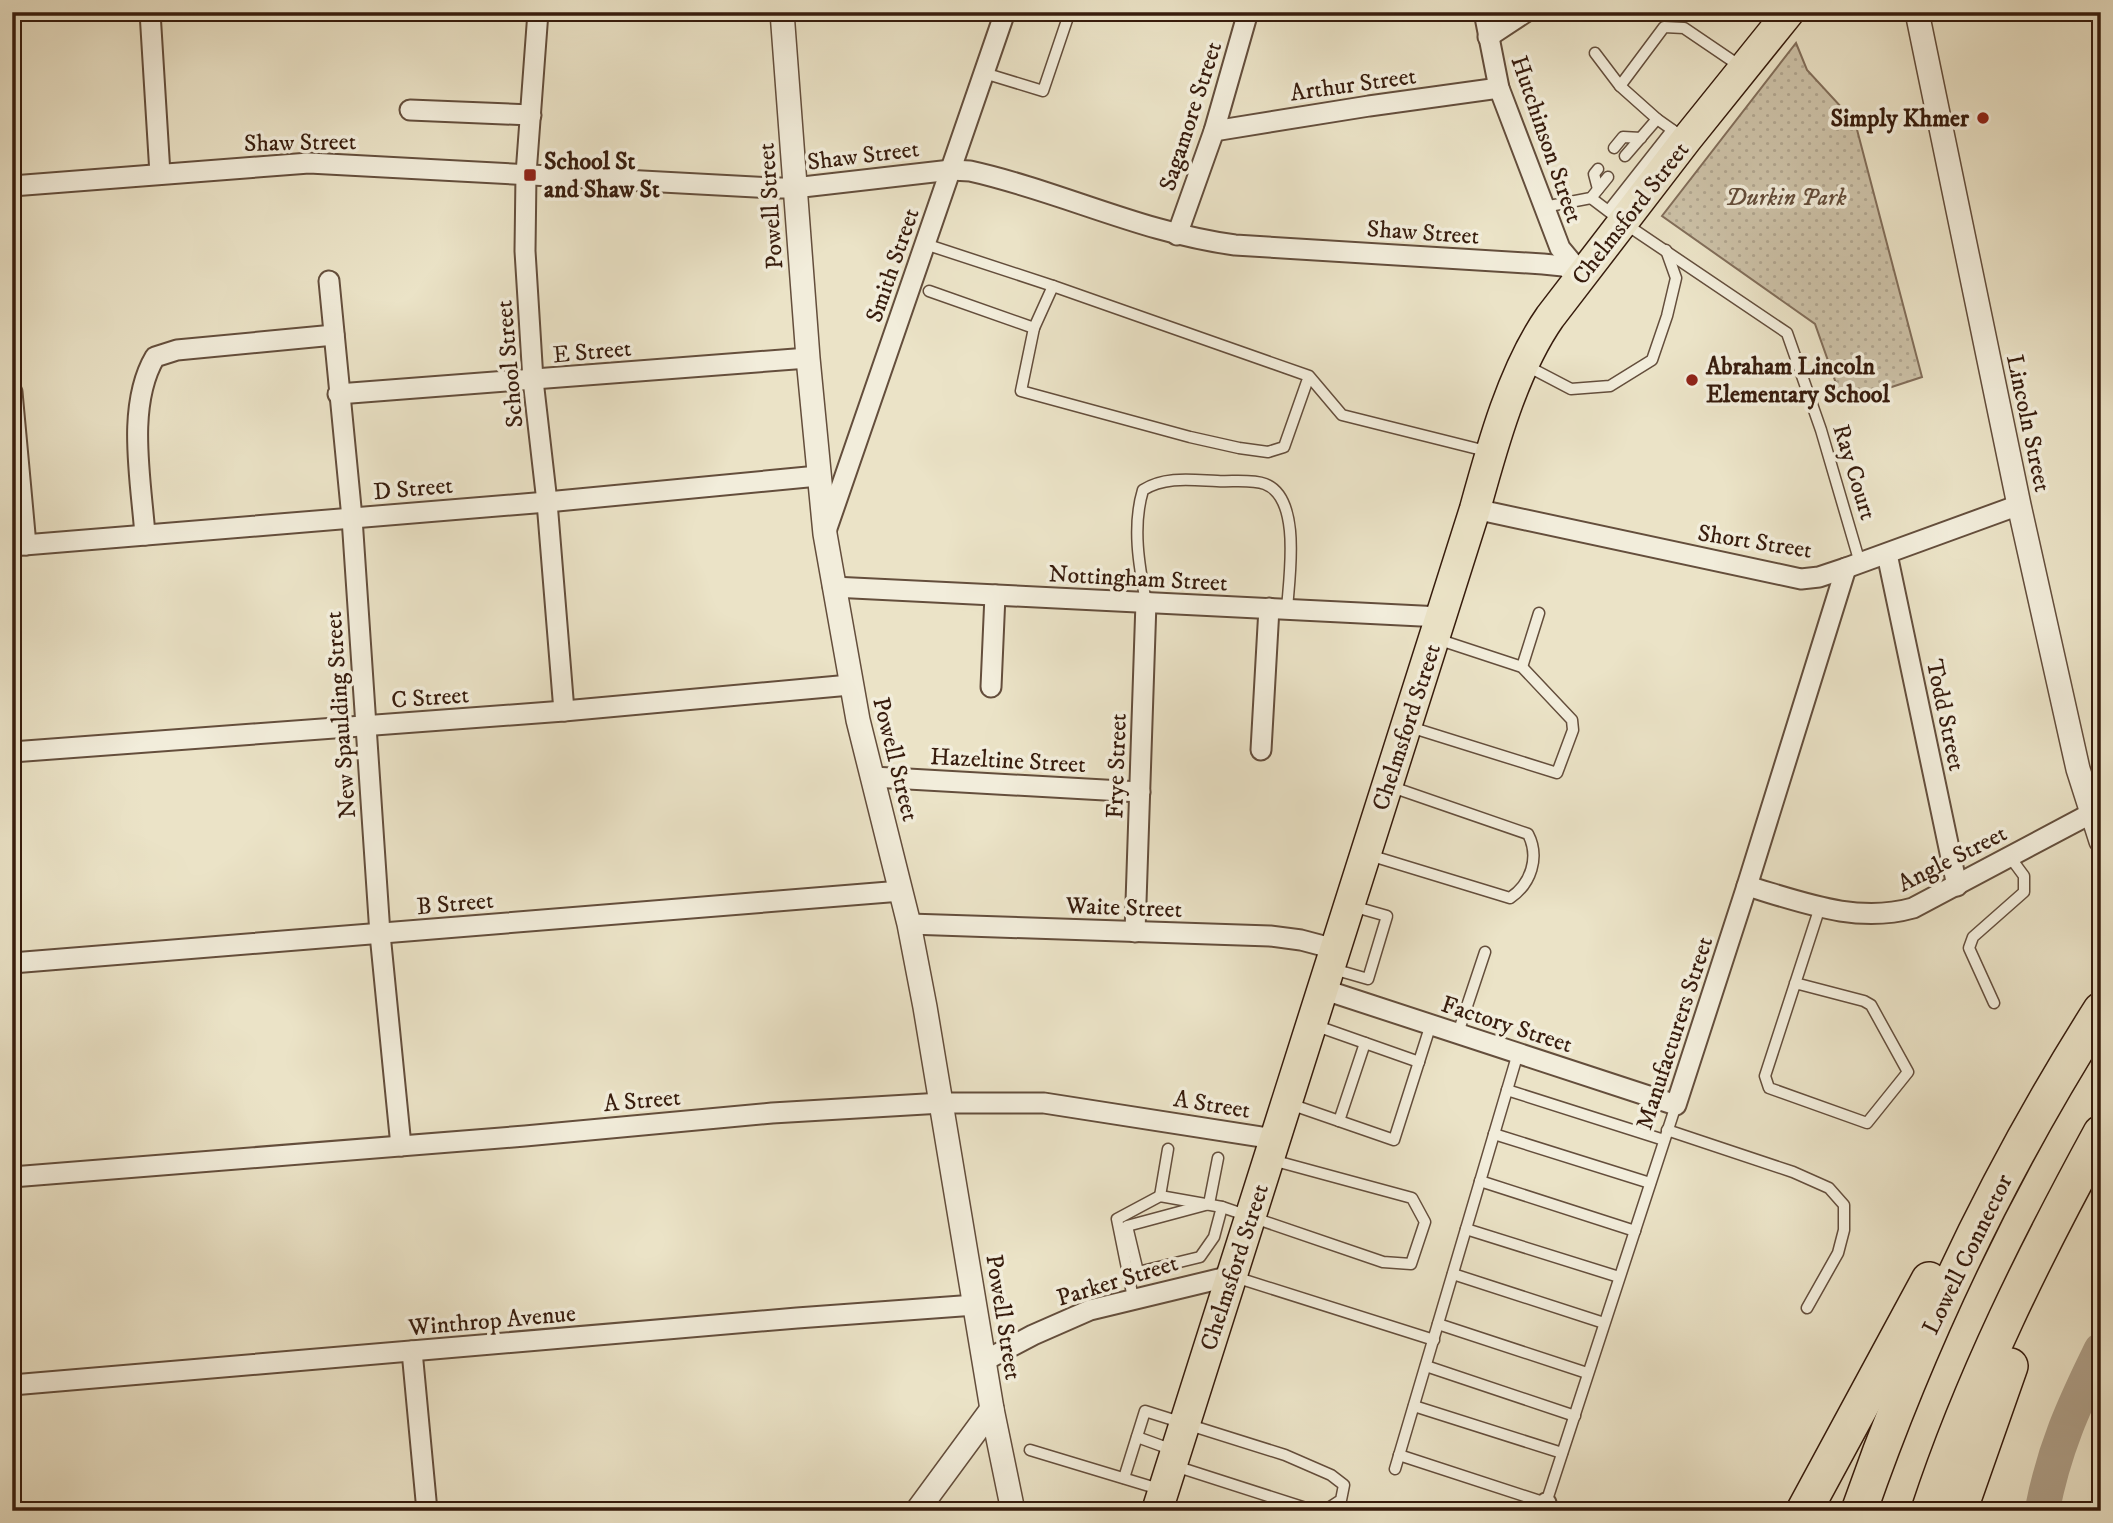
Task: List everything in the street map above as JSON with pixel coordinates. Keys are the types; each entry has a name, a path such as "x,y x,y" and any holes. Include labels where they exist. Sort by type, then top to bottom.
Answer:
{"highway":[{"name":"Lowell Connector","path":"1859,1511 1922,1346 1956,1273 2013,1160 2101,1010"},
{"path":"1804,1511 1992,1168 2024,1120 2067,1066"},
{"path":"1929,1511 1953,1443 1992,1353 2082,1166 2101,1133"},
{"path":"1959,1511 2082,1166"}],"main road":[{"name":"Chelmsford Street","path":"1168,1488 1185,1423 1231,1276 1236,1211 1271,1149 1475,509 1490,452 1524,364 1538,335 1582,274 1637,189 1679,135 1743,68 1789,12"}],"street":[{"path":"150,12 160,174"},
{"name":"School Street","path":"538,12 526,174 525,251 533,380 547,502 564,711"},
{"name":"Powell Street","path":"782,12 808,358 825,534 850,685 909,924 942,1103 992,1409 1013,1511"},
{"name":"Smith Street","path":"825,534 1005,12"},
{"name":"Sagamore Street","path":"1177,235 1214,131 1248,12"},
{"name":"Hutchinson Street","path":"1484,12 1499,88 1560,248 1568,261 1582,274"},
{"path":"1488,37 1526,12"},
{"name":"Lincoln Street","path":"1917,12 2019,505 2078,769 2090,814 2101,841"},
{"name":"Arthur Street","path":"1214,131 1499,88"},
{"path":"410,110 531,115"},
{"name":"Shaw Street","path":"12,186 309,163 794,188 951,170 986,174 1177,235 1235,245 1543,264 1582,274"},
{"name":"New Spaulding Street","path":"329,281 352,518 380,934 401,1146"},
{"path":"145,535 138,445 141,392 146,373 155,357 177,350 334,335"},
{"name":"E Street","path":"338,394 808,358"},
{"path":"12,392 19,546"},
{"name":"D Street","path":"19,546 547,502 818,476"},
{"name":"Short Street","path":"1475,509 1801,579 1819,577 1853,566 2019,505"},
{"name":"Todd Street","path":"1887,554 1957,886"},
{"name":"Manufacturers Street","path":"1676,1105 1853,566"},
{"name":"Nottingham Street","path":"834,587 1278,609 1437,628"},
{"path":"990,687 995,595"},
{"name":"Frye Street","path":"1135,932 1146,602"},
{"path":"1261,750 1278,609"},
{"name":"C Street","path":"12,752 366,727 850,685"},
{"name":"Hazeltine Street","path":"873,777 1140,792"},
{"name":"Angle Street","path":"1747,886 1838,912 1884,915 1913,908 2090,814"},
{"name":"B Street","path":"12,964 901,891"},
{"name":"Waite Street","path":"909,924 1270,936 1301,940 1329,969"},
{"name":"Factory Street","path":"1329,969 1431,1024 1676,1105"},
{"name":"A Street","path":"12,1177 772,1113 942,1103 1044,1103 1271,1149"},
{"name":"Parker Street","path":"984,1362 1033,1335 1090,1310 1231,1276"},
{"name":"Winthrop Avenue","path":"12,1385 975,1305"},
{"path":"412,1351 427,1511"},
{"path":"917,1511 992,1409"}],"lane":[{"path":"984,73 1043,91 1067,20"},
{"path":"1620,86 1664,27 1684,28 1743,68"},
{"path":"1595,53 1620,86 1679,135"},
{"path":"1625,156 1657,119"},
{"path":"1614,148 1623,137 1641,138"},
{"path":"1598,169 1594,174 1598,189"},
{"path":"1544,207 1591,198 1608,177"},
{"name":"Ray Court","path":"1591,198 1637,189 1666,250 1787,333 1821,430 1853,566"},
{"path":"925,244 1309,376 1342,415 1490,452"},
{"path":"1524,364 1572,389 1610,386 1652,360 1676,278 1666,250"},
{"path":"1053,286 1034,328 1021,391 1190,438 1268,452 1284,447 1309,376"},
{"path":"929,291 1034,328"},
{"path":"1146,602 1138,559 1140,500 1143,490 1153,484 1176,480 1252,483 1264,484 1277,492 1285,503 1290,520 1278,609"},
{"path":"1522,667 1539,613"},
{"path":"1406,726 1557,773 1573,730 1572,720 1522,667 1437,628"},
{"path":"1365,854 1510,898 1522,890 1535,858 1534,845 1528,834 1387,785"},
{"path":"1994,1003 1969,948 1973,937 2024,891 2024,876 2010,858"},
{"path":"1329,969 1368,979 1387,916 1349,905"},
{"path":"1795,983 1871,1005 1908,1072 1867,1123 1769,1088 1765,1076 1795,983 1820,907"},
{"path":"1458,1033 1485,952"},
{"path":"1286,1103 1394,1140 1431,1024"},
{"path":"1312,1025 1419,1062"},
{"path":"1339,1121 1365,1043"},
{"path":"1395,1469 1518,1053"},
{"path":"1507,1090 1793,1172 1829,1188 1843,1205 1844,1230 1838,1253 1807,1308"},
{"name":"Manufacturers Street","path":"1544,1507 1676,1105"},
{"path":"1494,1134 1650,1184"},
{"path":"1160,1196 1168,1149"},
{"path":"1133,1298 1117,1219 1160,1196 1236,1211 1383,1262 1411,1264 1425,1222 1412,1198 1327,1174 1271,1149"},
{"path":"1209,1204 1218,1158"},
{"path":"1480,1181 1634,1231"},
{"path":"1209,1204 1127,1226 1138,1272 1200,1257 1236,1211"},
{"path":"1466,1229 1619,1278"},
{"path":"1453,1274 1604,1323"},
{"path":"1231,1276 1434,1339"},
{"path":"1438,1324 1587,1373"},
{"path":"1426,1366 1574,1416"},
{"path":"1414,1406 1562,1454"},
{"path":"1124,1478 1145,1411 1285,1455 1331,1475 1344,1485 1341,1500 1324,1511"},
{"path":"1137,1437 1168,1488"},
{"path":"1030,1450 1168,1488 1315,1511"},
{"path":"1399,1455 1544,1507"}],"green space":[{"name":"Durkin Park","path":"1796,43 1807,70 1855,122 1922,377 1843,403 1815,324 1662,216"}],"waterway":[{"path":"2042,1511 2052,1468 2066,1429 2101,1350"}],"place":[{"name":"Simply Khmer","path":"1983,118"},
{"name":"School St and Shaw St","path":"530,175"},
{"name":"Abraham Lincoln Elementary School","path":"1692,380"}]}
